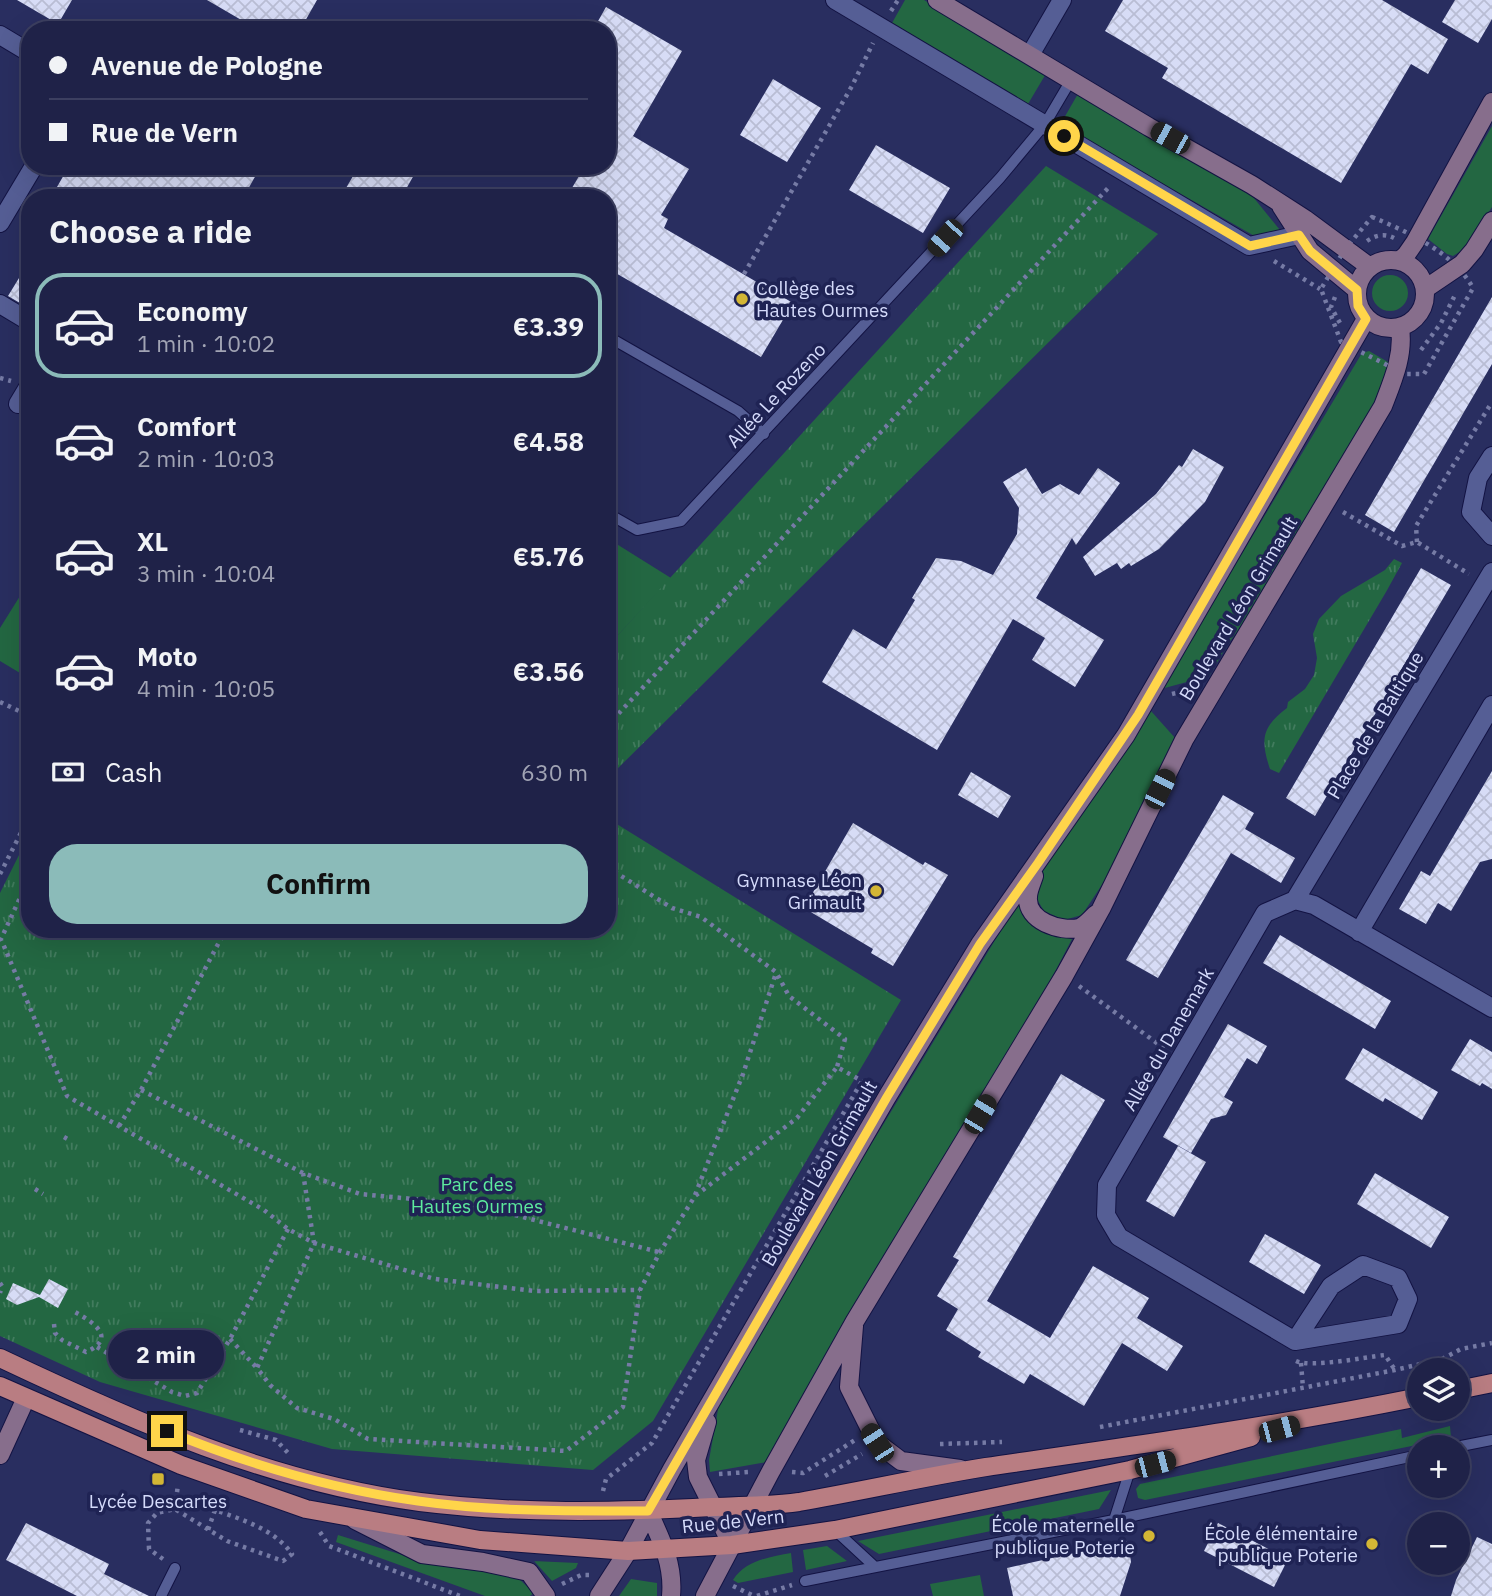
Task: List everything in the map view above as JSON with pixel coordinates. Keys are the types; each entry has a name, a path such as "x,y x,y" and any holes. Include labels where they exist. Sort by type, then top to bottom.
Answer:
{"main road":[{"path":"937,0 1252,185 1370,267"},
{"path":"1399,261 1415,242 1492,102"},
{"path":"1279,203 1310,251 1357,290"},
{"path":"1425,289 1462,264 1492,221"},
{"path":"1388,260 1399,261 1419,274 1426,297 1420,313 1408,325 1382,328 1366,319 1358,306 1357,290 1363,274 1370,267 1388,260"},
{"name":"Boulevard Léon Grimault","path":"599,1596 628,1551 648,1511 880,1108 965,967 1126,735 1366,319"},
{"name":"Boulevard Léon Grimault","path":"705,1596 855,1321 1057,988 1101,909 1184,740 1383,406 1396,370 1402,342 1400,328"},
{"name":"Boulevard Léon Grimault","path":"1038,863 1027,899 1032,912 1042,922 1063,929 1082,927 1101,909"},
{"path":"855,1321 849,1387 874,1437 901,1461 967,1470"},
{"name":"Rue de Vern","path":"0,1358 191,1441 256,1465 314,1481 419,1502 598,1511 648,1511 797,1502 967,1470 1329,1416 1407,1400"},
{"path":"0,1455 37,1376"},
{"path":"1470,1388 1492,1383"},
{"name":"Rue de Vern","path":"0,1386 181,1465 306,1509 480,1540 628,1551 732,1545 835,1530 1130,1470 1329,1416"},
{"path":"714,1395 696,1460 698,1478 732,1545"},
{"path":"648,1511 666,1549 671,1573 671,1596"},
{"path":"352,1519 422,1554 483,1562 529,1572 546,1594"}],"street":[{"path":"835,0 1250,246 1299,235"},
{"path":"1030,55 1062,0"},
{"path":"0,35 21,48"},
{"path":"0,223 29,175"},
{"path":"0,304 21,317"},
{"path":"18,404 21,399"},
{"path":"1492,456 1478,478 1471,512 1492,536"},
{"name":"Place de la Baltique","path":"1295,900 1488,578"},
{"path":"1359,932 1492,705"},
{"path":"1295,900 1314,905 1492,1008"},
{"name":"Allée du Danemark","path":"1295,900 1265,913 1107,1185 1107,1215 1119,1237 1295,1340"},
{"path":"1363,1265 1398,1278 1408,1299 1398,1324 1295,1340 1332,1286 1363,1265"}],"lane":[{"name":"Allée Le Rozeno","path":"616,518 637,530 681,521 1000,178 1045,124 1071,80"},
{"path":"616,342 738,411 764,434"},
{"path":"1470,1444 1492,1440"},
{"path":"805,1581 1114,1520 1407,1458"},
{"path":"1114,1520 1130,1470"},
{"path":"835,1530 875,1567"},
{"path":"161,1596 175,1568"}],"path":[{"path":"744,274 852,86 882,27"},
{"path":"616,716 1100,199"},
{"path":"1396,227 1371,217 1345,249 1321,289 1341,342 1405,374 1424,374 1473,288 1466,274"},
{"path":"1250,246 1335,298"},
{"path":"1417,542 1416,526 1492,402"},
{"path":"1326,502 1402,547 1417,542 1488,578"},
{"path":"1150,695 1174,694 1219,682"},
{"path":"0,702 21,712"},
{"path":"0,874 21,833"},
{"path":"616,873 672,908 701,917 776,972 789,996 845,1039 837,1067 797,1118 695,1196"},
{"path":"21,896 1,939 67,1096 264,1210 288,1229 314,1243 435,1279 534,1292 640,1290"},
{"path":"118,1126 141,1090 221,938"},
{"path":"230,1339 270,1385 297,1408 334,1419 368,1439 566,1451 622,1408 640,1290 695,1196 743,1074 776,972"},
{"path":"1097,999 1181,1060"},
{"path":"598,1511 606,1479 652,1443 862,1081 837,1067"},
{"path":"141,1090 303,1173 360,1194 476,1205 660,1252"},
{"path":"64,1137 71,1141"},
{"path":"257,1368 314,1243 303,1173"},
{"path":"34,1189 43,1194"},
{"path":"97,1347 154,1383 185,1396 197,1393 230,1339 288,1229"},
{"path":"0,1283 0,1293"},
{"path":"54,1324 55,1333 62,1340 86,1352 97,1347 102,1339 100,1330 93,1322 75,1312"},
{"path":"1095,1429 1430,1362 1461,1349 1492,1343"},
{"path":"1301,1363 1303,1388"},
{"path":"698,1478 733,1472 803,1473 874,1437"},
{"path":"821,1497 820,1482 827,1473 874,1437"},
{"path":"934,1444 1015,1441"},
{"path":"652,1443 672,1469"},
{"path":"175,1568 149,1549 148,1523 156,1513 175,1509 208,1530 227,1541 283,1561 292,1555 283,1541 250,1522 215,1510 208,1530"},
{"path":"306,1509 328,1546 460,1596"},
{"path":"546,1594 581,1575 613,1575"},
{"path":"715,1578 755,1596 805,1581"}],"green space":[{"path":"905,0 924,0 1047,72 1028,104 892,23"},
{"path":"1079,92 1249,192 1284,235 1258,238 1060,125"},
{"path":"1492,126 1492,207 1466,248 1453,256 1428,239"},
{"path":"1046,166 1158,234 616,770 616,637"},
{"path":"1390,275 1403,280 1408,293 1403,306 1390,311 1377,306 1372,293 1377,280"},
{"path":"1369,351 1388,362 1387,379 1378,402 1268,589 1228,644 1209,676 1161,689 1362,353"},
{"path":"616,544 671,578 616,637"},
{"path":"1394,559 1402,563 1386,592 1279,773 1270,769 1264,742 1265,734 1272,721 1287,708 1288,702 1305,689 1314,675 1317,658 1313,634 1319,619 1341,596 1385,570"},
{"path":"21,594 21,674 0,661 0,628"},
{"path":"1151,711 1176,739 1115,865 1082,915 1064,920 1044,911 1033,893 1044,863"},
{"name":"Parc des Hautes Ourmes","path":"616,824 901,1000 653,1421 593,1470 332,1449 100,1382 0,1336 0,893 21,851 21,938 616,938"},
{"path":"1020,899 1049,933 1072,939 1030,1020 767,1462 710,1472 709,1460 719,1404 815,1237"},
{"path":"1450,1426 1451,1435 1414,1435"},
{"path":"1401,1429 1402,1438 1407,1437 1407,1447 1145,1500 1138,1498 1136,1489 1140,1484"},
{"path":"1111,1490 1099,1509 879,1554 858,1541"},
{"path":"338,1535 409,1557 517,1577 534,1593 530,1596 485,1596 336,1542"},
{"path":"827,1546 847,1561 806,1570 803,1550"},
{"path":"791,1553 793,1572 738,1583 733,1580 738,1573 752,1564"},
{"path":"534,1561 578,1563 576,1568 552,1581"},
{"path":"980,1575 984,1596 933,1596 930,1584"},
{"path":"631,1579 657,1583 657,1596 619,1596"}],"building":[{"path":"17,0 72,0 60,21 53,21"},
{"path":"207,0 317,0 305,21 243,21"},
{"path":"1123,0 1382,0 1448,39 1428,74 1411,64 1341,183 1162,78 1168,68 1105,31"},
{"path":"1455,0 1492,0 1492,19 1478,43 1442,22"},
{"path":"606,7 682,51 633,136 689,169 661,215 668,219 664,228 793,303 761,357 616,273 616,189 571,189 580,175 616,175 616,21 598,21"},
{"path":"773,79 821,108 787,162 740,135"},
{"path":"876,145 950,188 923,233 849,190"},
{"path":"64,175 256,175 248,189 57,187"},
{"path":"354,175 414,175 406,189 346,188"},
{"path":"21,275 21,304 8,296"},
{"path":"1492,297 1492,364 1394,532 1365,515"},
{"path":"1193,449 1224,467 1205,502 1159,549 1131,566 1129,563 1121,569 1117,563 1095,576 1083,557 1156,494 1179,465 1182,467"},
{"path":"1026,468 1042,494 1060,484 1079,495 1098,468 1120,483 1076,545 1072,538 1036,598 1104,640 1075,687 1032,660 1045,638 1013,619 937,750 822,682 853,629 886,649 936,558 961,561 993,575 1017,534 1019,508 1003,482"},
{"path":"1421,568 1451,585 1315,816 1286,798"},
{"path":"1492,771 1492,859 1480,862 1451,911 1438,903 1426,924 1399,909 1421,871 1430,876"},
{"path":"971,772 1011,796 998,818 958,795"},
{"path":"1223,795 1254,813 1245,829 1295,858 1281,883 1231,853 1158,978 1126,960"},
{"name":"Gymnase Léon Grimault","path":"853,823 923,865 925,862 948,875 893,966 871,953 873,949 804,908"},
{"path":"1280,935 1391,1001 1375,1029 1263,963"},
{"path":"1228,1024 1267,1046 1257,1064 1247,1058 1224,1097 1233,1102 1226,1115 1211,1119 1191,1153 1163,1137"},
{"path":"1470,1039 1492,1052 1492,1089 1482,1083 1480,1086 1451,1070"},
{"path":"1363,1048 1438,1092 1422,1120 1385,1098 1383,1102 1345,1079"},
{"path":"1061,1074 1105,1100 987,1301 1050,1338 1093,1266 1149,1298 1137,1318 1183,1346 1167,1371 1122,1343 1084,1406 1030,1374 1024,1384 978,1357 981,1352 946,1330 958,1309 937,1296 959,1260 953,1257"},
{"path":"1178,1146 1206,1162 1174,1217 1146,1201"},
{"path":"1375,1173 1449,1217 1431,1248 1357,1204"},
{"path":"1265,1234 1321,1265 1304,1294 1249,1262"},
{"path":"49,1279 68,1289 58,1308 39,1297 17,1305 6,1299 13,1283 40,1295"},
{"path":"26,1523 109,1564 104,1574 149,1596 77,1596 6,1560"},
{"path":"1218,1523 1288,1559 1274,1587 1204,1551"},
{"path":"1477,1537 1492,1544 1492,1596 1451,1596 1458,1575 1470,1575 1470,1551"},
{"path":"1128,1541 1131,1562 1120,1596 1013,1596 1007,1568"}],"place":[{"name":"Collège des Hautes Ourmes","path":"742,299"},
{"name":"Gymnase Léon Grimault","path":"876,891"},
{"name":"Lycée Descartes","path":"158,1479"},
{"name":"École maternelle publique Poterie","path":"1149,1536"},
{"name":"École élémentaire publique Poterie","path":"1372,1544"}],"route":[{"path":"167,1431 256,1465 314,1481 419,1502 538,1510 648,1511 887,1097 980,944 1126,735 1366,319 1358,306 1357,290 1310,251 1299,235 1250,246 1064,136"}]}
